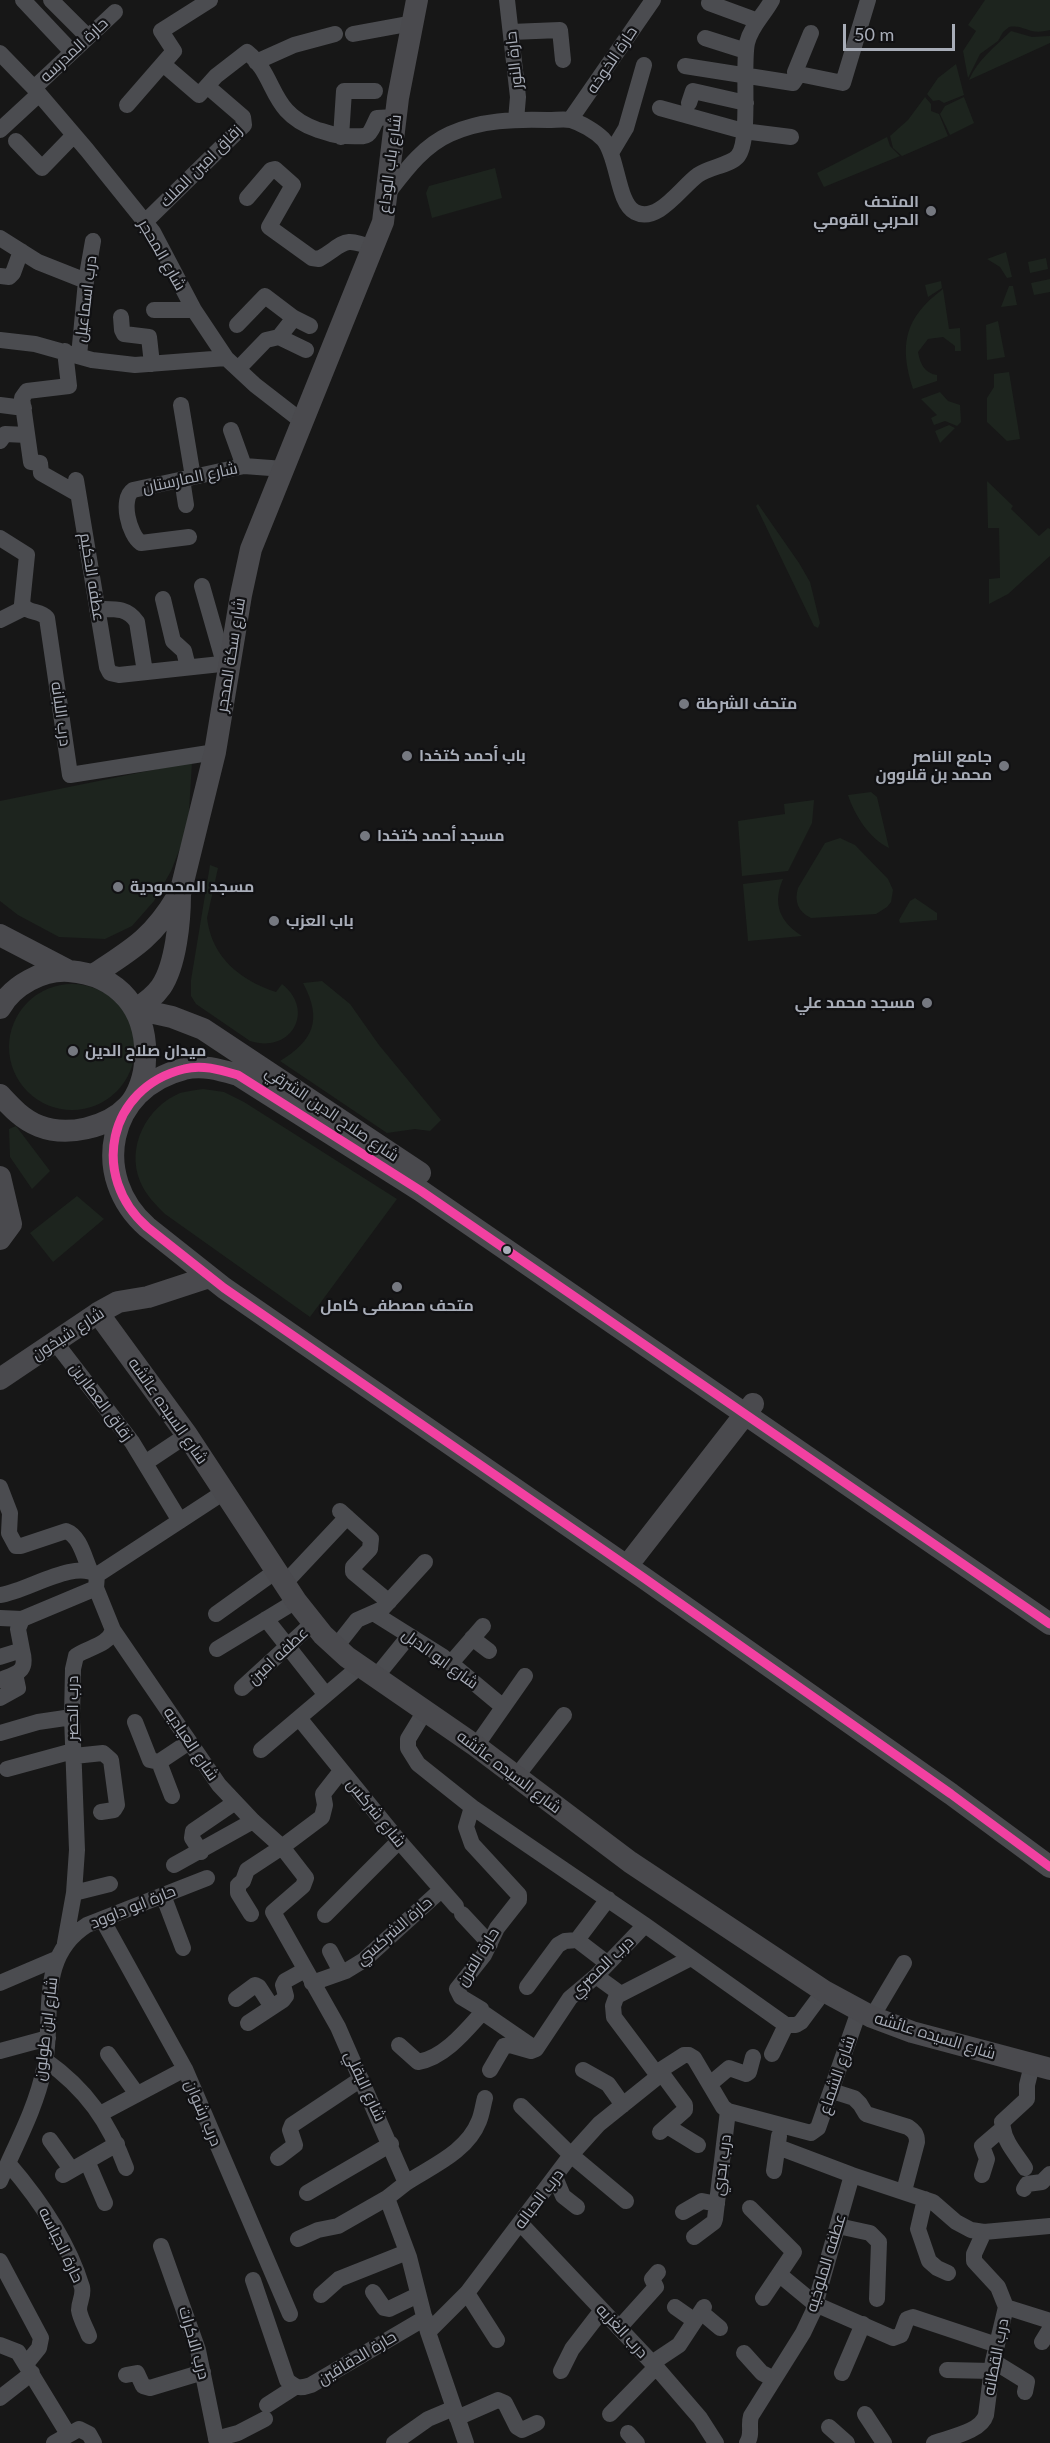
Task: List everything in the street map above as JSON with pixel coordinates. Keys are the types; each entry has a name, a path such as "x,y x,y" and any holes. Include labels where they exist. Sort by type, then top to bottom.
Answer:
{"main road":[{"name":"شارع باب الوداع","path":"304,423 383,222 395,117 417,0"},
{"name":"شارع سكة المحجر","path":"136,1009 150,1000 162,986 169,970 180,909 180,894 215,752 227,663 251,549 304,423"},
{"name":"شارع سكة المحجر","path":"93,975 147,938 159,926 180,894"},
{"path":"0,935 67,970 93,975 110,983 124,994 136,1009 146,1040 145,1068 139,1087 120,1119 112,1148 115,1177 136,1217 209,1277 627,1566 941,1787 1050,1867"},
{"path":"0,1008 16,989 31,979 67,970"},
{"name":"شارع صلاح الدين الشرقي","path":"136,1009 188,1022 217,1037 380,1145 1050,1624"},
{"name":"شارع صلاح الدين الشرقي","path":"128,1106 138,1094 160,1077 185,1068 212,1067 238,1075 421,1191 1050,1610"},
{"path":"0,1095 17,1114 39,1126 64,1131 89,1128 128,1106"},
{"path":"0,1177 4,1230"},
{"name":"شارع شيخون","path":"0,1379 118,1302 148,1297 209,1277"},
{"name":"شارع السيده عائشه","path":"98,1313 187,1435 286,1585 313,1623 335,1648 476,1746 630,1862 824,1991 865,2014 912,2032 1041,2067"},
{"path":"627,1566 749,1409"}],"street":[{"path":"23,0 72,52"},
{"path":"127,105 174,51 161,31 210,0"},
{"name":"حارة النور","path":"507,0 518,97 516,120"},
{"name":"حارة الخوخه","path":"570,120 653,0"},
{"path":"388,193 414,161 449,134 483,124 516,120 570,120 603,139 611,153 629,208 647,215 656,212 686,184 704,171 733,161 740,152 746,103 748,40 772,0"},
{"path":"812,33 795,72 843,83 868,0"},
{"path":"61,3 88,37"},
{"path":"709,3 758,21"},
{"name":"حارة المدرسه","path":"0,130 72,52 115,12"},
{"path":"353,34 413,23"},
{"path":"511,32 560,30 563,60"},
{"path":"256,62 294,45 335,34"},
{"path":"705,38 746,51"},
{"path":"163,64 198,95 244,53 249,53 273,94 289,114 310,127 341,137 368,135 372,132 377,118 395,117"},
{"name":"شارع المحجر","path":"1,56 36,91 145,222 164,252 194,310 232,364 304,423"},
{"path":"611,153 626,128 644,65"},
{"path":"685,66 795,83 799,74"},
{"name":"زقاق امين الملك","path":"145,222 244,125 243,117 207,86"},
{"path":"341,137 344,91 375,91"},
{"path":"689,103 693,91 746,103"},
{"path":"660,108 743,131 790,137"},
{"path":"16,141 42,168 74,135"},
{"path":"247,198 271,170 275,169 293,185 269,227 312,258 319,259 343,242 349,241 374,249"},
{"path":"0,238 38,262 86,281"},
{"name":"درب اسماعيل","path":"24,408 22,398 27,391 69,386 72,354 93,241"},
{"path":"0,276 9,277 13,273 21,251"},
{"path":"237,325 265,296 294,318 310,326"},
{"path":"154,310 194,310"},
{"path":"122,316 124,334 150,337 152,364"},
{"path":"279,337 294,318"},
{"path":"0,340 35,344 110,363 232,364 266,340 279,337 306,350"},
{"path":"0,405 24,408 27,435 5,434 0,441"},
{"path":"182,405 188,478 186,505"},
{"path":"231,430 244,466"},
{"name":"عطفه الحكيم","path":"27,435 31,462 40,463 40,473 77,487 107,667 110,673 116,675 145,672"},
{"name":"شارع المارستان","path":"189,537 141,543 137,541 132,534 126,501 128,494 133,490 244,466 284,469"},
{"path":"0,538 25,553 28,558 22,604 24,608 0,620"},
{"path":"97,609 122,609 133,616 137,622 145,672 227,663 202,586"},
{"path":"163,599 173,642 184,651 188,667"},
{"name":"درب اللبانه","path":"24,608 43,614 47,618 70,775 215,752"},
{"name":"زقاق العطارين","path":"55,1342 132,1442 180,1521"},
{"path":"145,1463 187,1435"},
{"path":"0,1487 10,1513 9,1533 16,1546 66,1531 72,1533 95,1577 112,1630"},
{"path":"0,1618 22,1618 95,1577 224,1492"},
{"path":"217,1649 266,1619 286,1585 344,1514 371,1539 370,1549 353,1567 353,1572 389,1602"},
{"path":"335,1648 357,1620 375,1614 425,1562"},
{"path":"0,1594 12,1593 76,1569 95,1577"},
{"path":"216,1614 286,1585"},
{"name":"شارع ابو الدبل","path":"375,1614 451,1663 502,1706"},
{"path":"0,1698 18,1688 7,1677 23,1667 25,1661 18,1629 22,1618"},
{"path":"266,1619 326,1695"},
{"name":"عطفه امين","path":"242,1688 313,1623"},
{"name":"درب الحصر","path":"65,1943 74,1893 77,1850 72,1717 74,1661 80,1653 106,1641 111,1636 112,1630"},
{"name":"شارع العياديه","path":"112,1630 219,1785 234,1803 282,1847"},
{"path":"451,1663 478,1632 489,1651"},
{"path":"261,1750 326,1695 367,1672 409,1636"},
{"path":"0,1657 22,1650"},
{"path":"476,1746 525,1676"},
{"path":"425,1711 408,1739 411,1757 442,1785 472,1807 608,1899 786,2025 796,2025 801,2022 824,1991"},
{"path":"516,1777 564,1715"},
{"path":"0,1733 38,1722 72,1717"},
{"name":"شارع شركس","path":"299,1718 399,1841 490,1944"},
{"path":"135,1722 150,1760 159,1762 189,1742"},
{"path":"7,1769 73,1753 103,1753 111,1760 117,1805 114,1810 101,1812"},
{"path":"159,1762 172,1796"},
{"path":"251,1914 238,1893 238,1885 243,1881 247,1870 322,1816 325,1811 323,1794 341,1771"},
{"path":"201,1852 192,1838 193,1831 234,1803"},
{"name":"حارة الفرن","path":"472,1807 466,1827 472,1844 519,1895 516,1905 497,1928 490,1944 457,1989 461,1997 481,2009 482,2012"},
{"path":"174,1865 253,1821"},
{"path":"324,1915 365,1886 399,1841"},
{"name":"شارع البقلي","path":"282,1847 306,1878 303,1886 273,1912 338,2027 391,2144 406,2183"},
{"name":"حارة ابو داوود","path":"65,1943 87,1924 207,1878"},
{"path":"74,1893 110,1884"},
{"name":"حارة الشركسي","path":"272,2007 286,1996 283,1984 285,1981 341,1972 380,1947 441,1890"},
{"path":"163,1895 183,1948"},
{"path":"527,1987 558,1945 565,1941 577,1940 608,1899"},
{"name":"درب رشوان","path":"102,1919 185,2069 290,2314"},
{"name":"درب المصري","path":"536,2049 566,2003 602,1970 645,1925"},
{"path":"577,1940 602,1970 618,1995"},
{"name":"شارع ابن طولون","path":"0,2181 36,2100 48,2038 52,1975 56,1959 65,1943"},
{"path":"330,1951 341,1972"},
{"path":"0,1983 56,1959"},
{"path":"690,1959 618,1995 613,2006 614,2017 685,2105 684,2110 663,2129 698,2145"},
{"name":"شارع الشماع","path":"781,2126 808,2134 818,2128 865,2014 904,1963"},
{"path":"236,1999 255,1985 259,1987 272,2007 248,2023"},
{"path":"399,2045 418,2062 427,2061 460,2036 482,2012 536,2049"},
{"path":"772,2054 786,2025"},
{"path":"0,2051 48,2038"},
{"path":"489,2070 504,2046 510,2045 531,2051 536,2049"},
{"path":"108,2054 137,2094"},
{"name":"درب الحباله","path":"426,2325 467,2293 571,2155 599,2124 655,2079 658,2072 689,2055 694,2058 723,2107 728,2111"},
{"path":"710,2084 729,2068 746,2074 749,2072 753,2057"},
{"path":"45,2060 65,2074 100,2114 117,2144 126,2168"},
{"path":"1025,2168 1005,2139 1002,2122 1027,2099 1027,2085 1041,2067"},
{"path":"100,2114 185,2069"},
{"path":"583,2070 608,2084 622,2105"},
{"path":"278,2158 295,2145 290,2130 292,2125 362,2079"},
{"path":"832,2091 854,2098 866,2114 913,2130 917,2136 917,2142 904,2191"},
{"path":"298,2239 318,2230 338,2226 387,2198 406,2183 446,2159 470,2137 479,2121 484,2098"},
{"path":"521,2106 571,2155 626,2201"},
{"path":"728,2111 781,2126 774,2171"},
{"name":"درب بحري","path":"716,2212 728,2111"},
{"path":"982,2175 987,2159 982,2146 1003,2128"},
{"path":"50,2140 67,2172 117,2144"},
{"path":"308,2193 391,2144"},
{"path":"778,2147 933,2202 963,2227 984,2232 1050,2226"},
{"path":"87,2160 105,2203"},
{"name":"حارة الجباسه","path":"8,2163 41,2204 63,2243 81,2285 83,2294 79,2311 89,2336"},
{"path":"1024,2189 1027,2184 1042,2182 1050,2174"},
{"name":"عطفه الملوخيه","path":"747,2443 751,2435 751,2416 803,2333 815,2304 852,2175"},
{"path":"555,2177 563,2196 577,2207"},
{"path":"387,2198 407,2252 426,2325 466,2443"},
{"path":"925,2199 918,2229 929,2261 948,2273"},
{"path":"684,2212 702,2202 716,2212 714,2222 694,2237"},
{"path":"750,2208 794,2252 763,2298"},
{"name":"درب الغزيه","path":"521,2224 654,2365 699,2418 716,2443"},
{"path":"838,2226 870,2233 879,2242 877,2300"},
{"name":"درب القطانه","path":"934,2443 976,2428 983,2422 1006,2307 998,2287 974,2261 974,2254 984,2232"},
{"name":"درب الاكرات","path":"161,2246 185,2309 203,2372 217,2441"},
{"path":"321,2295 339,2279 407,2252"},
{"path":"0,2261 41,2338 29,2369 0,2398"},
{"name":"حارة الدقاقين","path":"272,2271 249,2282 287,2380 294,2387 303,2388 311,2385 426,2325"},
{"path":"619,2328 656,2287 652,2278 658,2272"},
{"path":"780,2275 815,2304 893,2338 901,2335 907,2319 913,2317 994,2359 1027,2382 1025,2392"},
{"path":"373,2292 384,2308 389,2309 418,2295"},
{"path":"467,2293 497,2340"},
{"path":"675,2307 700,2313 720,2328"},
{"path":"1006,2307 1050,2321"},
{"path":"561,2371 572,2349 602,2310"},
{"path":"610,2414 654,2365 678,2345 700,2313"},
{"path":"842,2373 862,2325"},
{"path":"0,2345 18,2352 69,2434"},
{"path":"744,2353 762,2373 774,2379"},
{"path":"947,2370 994,2359"},
{"path":"126,2375 137,2373 143,2386 150,2388 203,2372"},
{"path":"217,2441 238,2433 294,2387"},
{"path":"394,2443 428,2419 498,2400 505,2403 517,2427 522,2430 537,2422"},
{"path":"865,2414 884,2443"},
{"path":"829,2427 847,2443"},
{"path":"54,2443 79,2429 85,2430 94,2443"}],"shaded area":[{"path":"985,0 1050,0 1050,30 1037,32 1009,27 998,41 980,54 968,78 963,51 976,31 968,25"},
{"path":"1011,31 1032,37 1050,36 1050,43 969,80 982,59"},
{"path":"956,64 964,95 944,103 939,100 933,101 927,94 938,78"},
{"path":"925,97 931,104 931,111 939,114 948,136 902,156 893,148 890,136 908,120"},
{"path":"964,97 974,123 950,135 940,114 945,106"},
{"path":"887,137 890,146 900,156 824,187 817,173"},
{"path":"495,168 502,198 432,218 426,193 429,186"},
{"path":"1006,252 1012,277 1007,278 1000,267 987,259"},
{"path":"1046,258 1048,269 1030,273 1028,262"},
{"path":"1050,279 1050,292 1034,295 1031,283"},
{"path":"941,281 942,288 928,297 925,285"},
{"path":"1009,286 1013,286 1017,305 1001,307"},
{"path":"943,289 949,329 960,328 961,351 955,351 955,346 943,337 928,339 918,352 921,364 926,370 937,375 937,381 913,389 906,359 908,333 920,311"},
{"path":"998,321 1005,357 987,360 986,325"},
{"path":"1009,372 1020,439 1007,441 987,422 987,398 994,387 994,374"},
{"path":"940,392 948,401 960,405 961,422 957,426 945,421 934,425 931,418 937,415 921,399"},
{"path":"949,425 955,428 940,443 935,431"},
{"path":"987,481 1039,536 1048,528 1050,529 1050,556 1008,594 989,604 989,579 1000,578 999,528 988,528"},
{"path":"758,504 810,582 820,623 818,628 814,626 756,506"},
{"path":"192,762 188,828 171,871 154,901 132,926 105,939 59,937 18,915 0,901 0,801"},
{"path":"871,792 877,797 889,848 864,826 848,795"},
{"path":"814,800 812,823 788,871 742,876 738,821 785,814 784,804"},
{"path":"840,838 855,845 888,879 893,890 891,902 876,914 811,918 798,906 798,888 825,843"},
{"path":"210,865 218,868 207,918 215,945 230,966 251,981 276,992 282,984 292,995 297,1006 298,1017 294,1028 287,1036 277,1041 265,1043 250,1041 196,1004 191,996 191,980"},
{"path":"783,879 778,896 780,912 788,925 802,936 748,941 743,884"},
{"path":"915,898 937,913 937,920 900,923 899,920 910,901"},
{"path":"322,981 350,1004 379,1045 441,1120 430,1131 415,1129 387,1133 280,1061 300,1046 311,1028 312,1008 303,983"},
{"path":"72,984 96,989 116,1003 130,1023 135,1047 130,1071 116,1091 96,1105 72,1110 48,1105 28,1091 14,1071 9,1047 14,1023 28,1003 48,989"},
{"path":"203,1089 224,1092 244,1102 397,1199 310,1317 165,1214 142,1186 136,1168 136,1154 142,1129 149,1118 168,1099 180,1093"},
{"path":"16,1126 50,1171 32,1189 10,1157 9,1129"},
{"path":"77,1196 104,1219 53,1262 30,1233"}],"transit line":[{"path":"1050,1624 421,1191 238,1075 205,1067 184,1069 158,1079 138,1095 123,1114 115,1136 113,1160 118,1184 129,1207 147,1227 224,1288 644,1578 951,1794 1050,1867"}],"place":[{"name":"المتحف الحربي القومي","path":"931,211"},
{"name":"متحف الشرطة","path":"684,704"},
{"name":"باب أحمد كتخدا","path":"407,756"},
{"name":"جامع الناصر محمد بن قلاوون","path":"1004,766"},
{"name":"مسجد أحمد كتخدا","path":"365,836"},
{"name":"مسجد المحمودية","path":"118,887"},
{"name":"باب العزب","path":"274,921"},
{"name":"مسجد محمد علي","path":"927,1003"},
{"name":"ميدان صلاح الدين","path":"73,1051"},
{"name":"متحف مصطفى كامل","path":"397,1287"}]}
